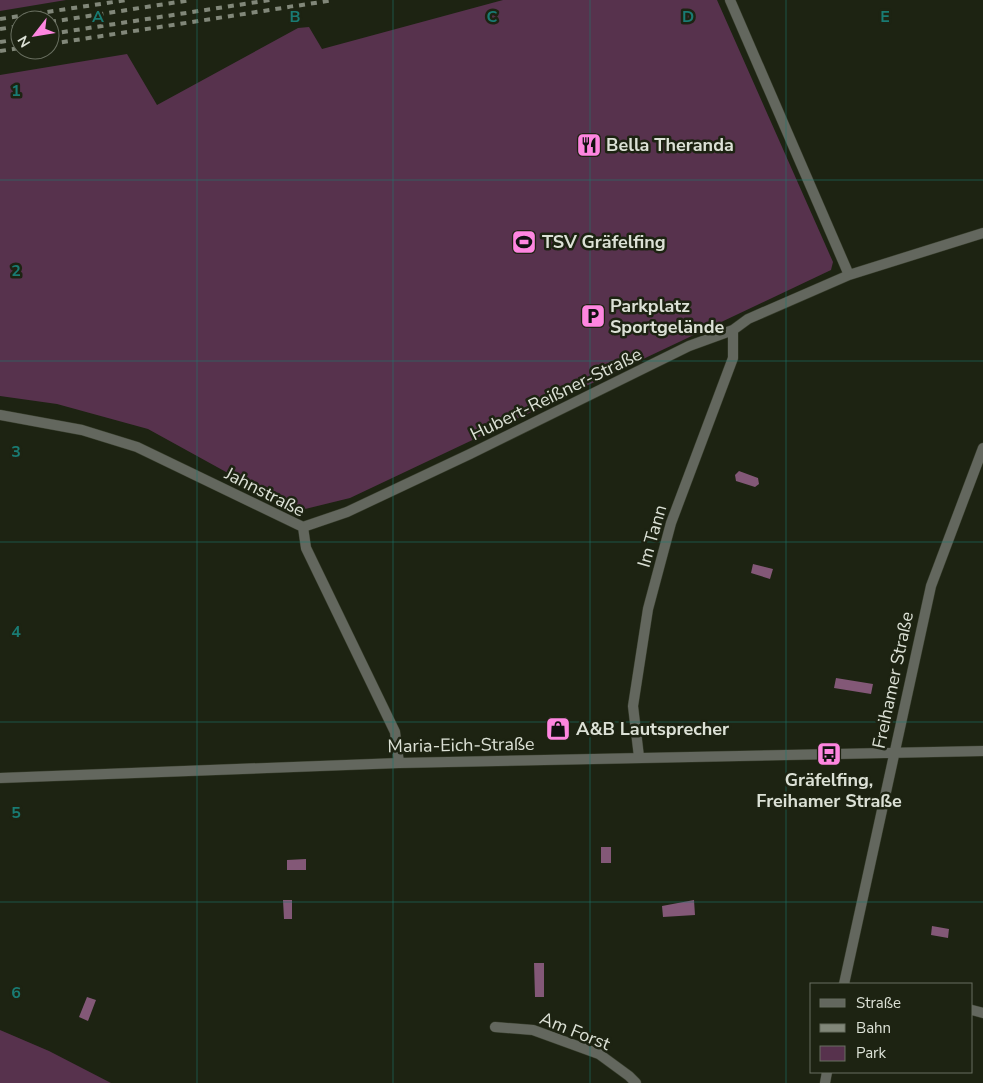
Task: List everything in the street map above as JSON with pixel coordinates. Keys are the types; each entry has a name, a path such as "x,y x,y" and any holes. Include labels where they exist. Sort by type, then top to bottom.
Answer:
{"street":[{"path":"730,0 849,275"},
{"name":"Hubert-Reißner-Straße","path":"303,527 347,512 470,454 689,346 733,330 748,319 849,275 983,233"},
{"name":"Im Tann","path":"639,758 632,706 648,609 671,523 733,358 733,330"},
{"name":"Jahnstraße","path":"0,415 82,430 137,447 303,527 306,548 395,732 399,763"},
{"name":"Freihamer Straße","path":"844,983 931,586 983,448"},
{"name":"Maria-Eich-Straße","path":"0,778 399,763 983,751"},
{"name":"Am Forst","path":"495,1027 533,1030 600,1054 636,1083"}],"green space":[{"path":"0,0 66,0 0,11"},
{"name":"TSV Gräfelfing","path":"503,0 717,0 833,262 831,270 350,498 297,511 148,429 57,404 0,396 0,75 127,54 157,105 298,28 309,27 322,49"},
{"path":"0,1030 49,1051 111,1083 0,1083"}],"shaded area":[{"path":"739,471 758,478 759,484 755,487 736,481 735,475"},
{"path":"753,564 773,569 770,579 751,573"},
{"path":"836,678 873,684 871,694 834,688"},
{"path":"601,847 611,847 611,863 601,863"},
{"path":"306,859 306,870 287,870 287,860"},
{"path":"283,900 292,900 292,919 284,919"},
{"path":"694,900 695,915 663,917 662,906"},
{"path":"932,926 949,929 948,938 931,935"},
{"path":"534,963 544,963 544,997 535,997"},
{"path":"87,997 96,1000 88,1021 79,1017"}],"railway":[{"path":"0,19 127,0"},
{"path":"60,20 191,0"},
{"path":"60,32 270,0"},
{"path":"60,42 334,0"},
{"path":"0,29 10,28"},
{"path":"0,42 10,40"},
{"path":"0,51 10,50"}],"place":[{"name":"Bella Theranda","path":"589,145"},
{"name":"TSV Gräfelfing","path":"524,242"},
{"name":"Parkplatz Sportgelände","path":"593,316"},
{"name":"A&B Lautsprecher","path":"558,729"},
{"name":"Gräfelfing, Freihamer Straße","path":"829,754"}]}
